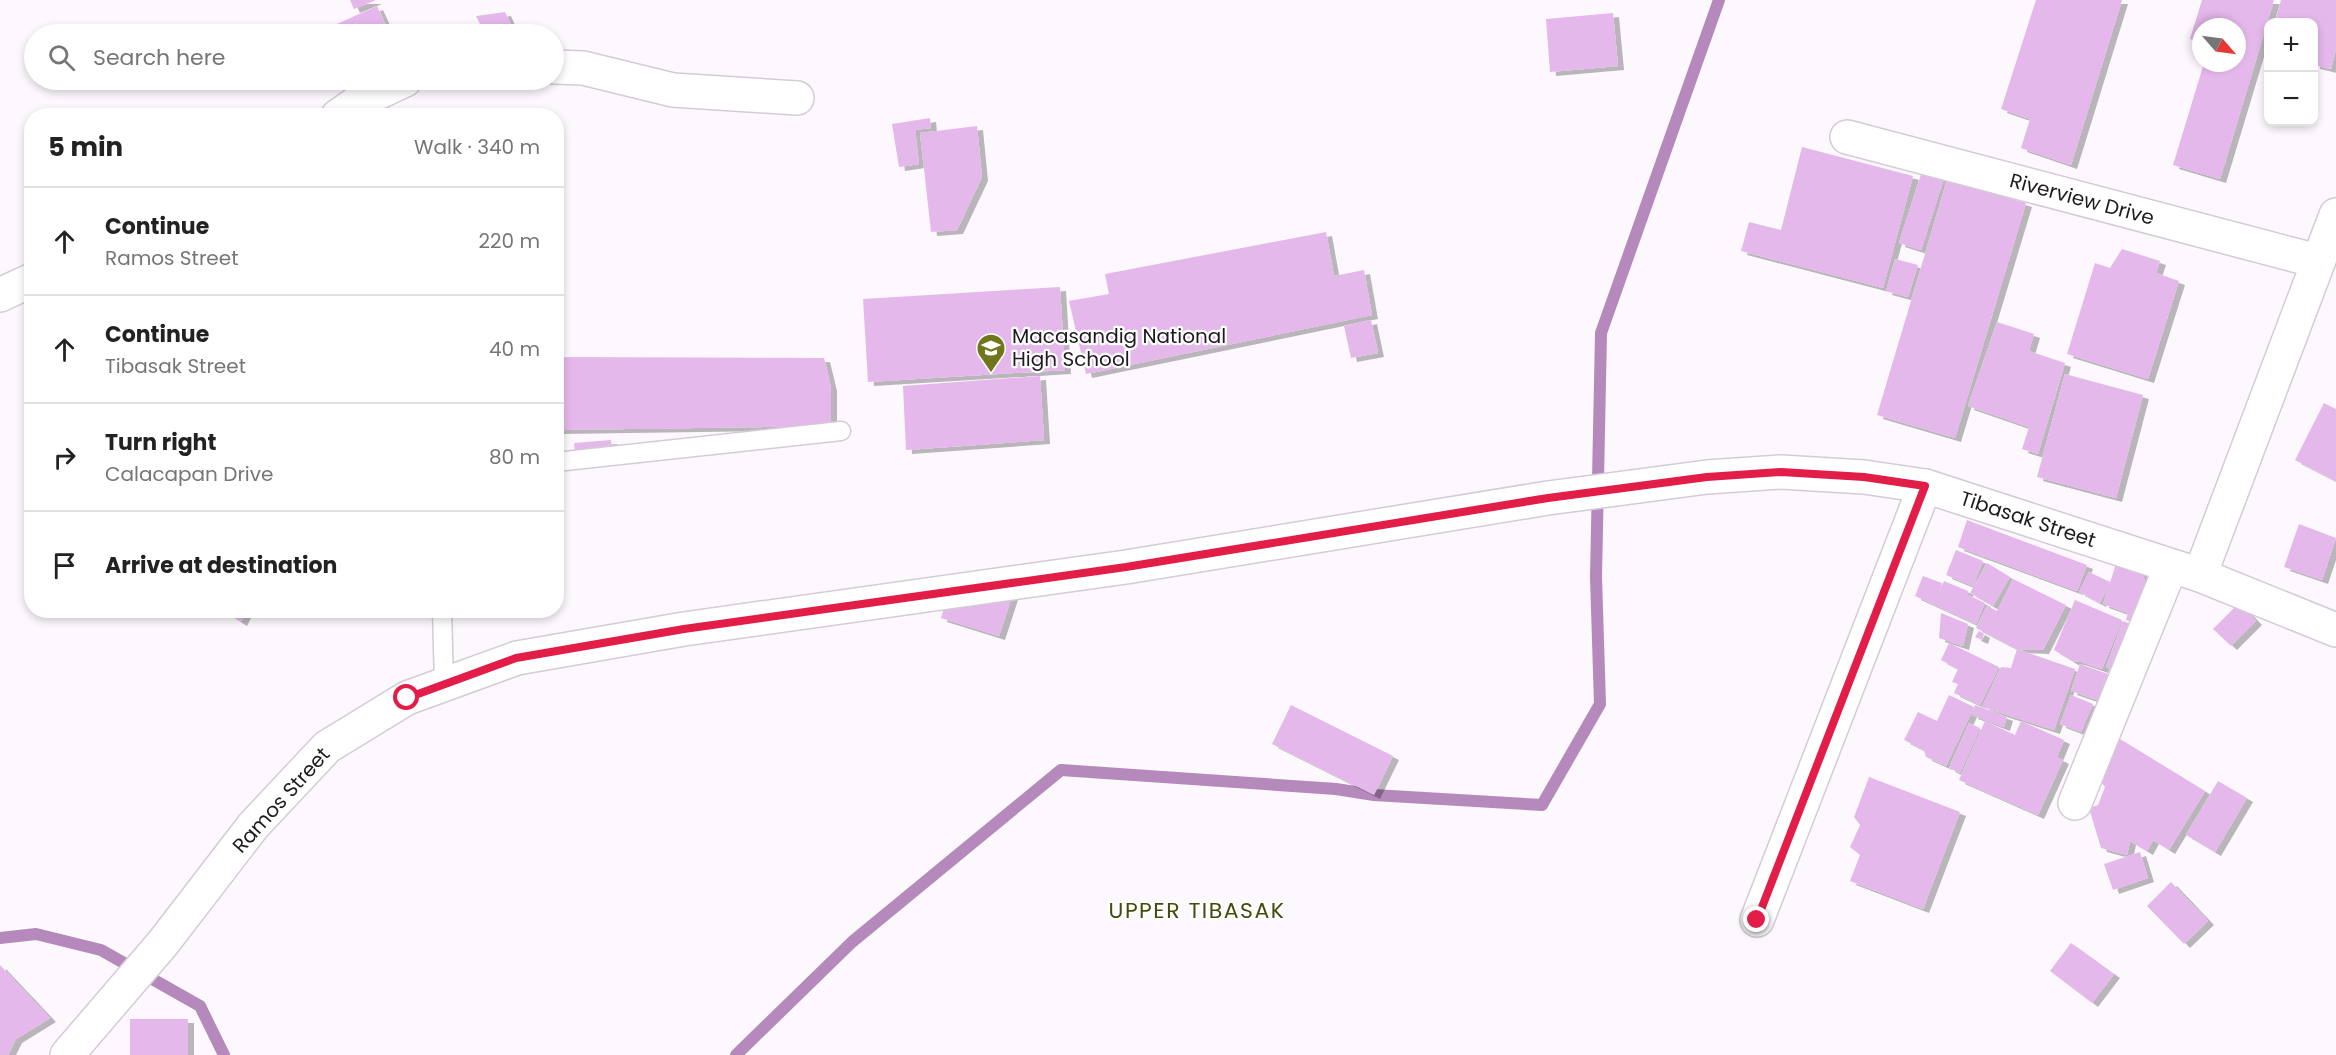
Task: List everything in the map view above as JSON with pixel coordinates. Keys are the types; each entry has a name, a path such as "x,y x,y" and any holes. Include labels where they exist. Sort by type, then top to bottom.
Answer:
{"street":[{"path":"564,67 583,68 673,90 797,98"},
{"path":"349,108 384,90"},
{"name":"Riverview Drive","path":"1847,137 2317,261"},
{"path":"2075,803 2186,570 2336,215"},
{"path":"0,295 24,284"},
{"name":"Tibasak Street","path":"1707,477 1781,472 1864,477 1925,486 2186,570 2336,630"},
{"name":"Ramos Street","path":"67,1055 163,943 253,826 327,747 407,698 516,658 684,629 1126,567 1548,498 1707,477"},
{"path":"1757,920 1925,486"}],"lane":[{"path":"564,461 841,431"},
{"path":"442,618 444,685"}],"building":[{"path":"350,0 376,0 354,9"},
{"path":"2036,0 2122,0 2071,165 2021,148 2030,119 2001,109"},
{"path":"2202,0 2274,0 2269,18 2264,18 2264,33 2220,179 2173,165 2201,72 2246,72 2246,18 2196,18"},
{"path":"2281,0 2336,0 2336,49 2331,69 2318,66 2318,18 2276,18"},
{"path":"377,6 385,24 337,24"},
{"path":"505,12 510,24 480,24 476,16"},
{"path":"1613,13 1618,66 1550,72 1546,19"},
{"path":"930,118 931,128 915,130 919,164 899,167 892,124"},
{"path":"977,126 982,177 957,230 931,232 920,133"},
{"path":"1802,147 1913,176 1883,288 1741,251 1749,222 1781,230"},
{"path":"1925,162 1947,169 1921,250 1899,243"},
{"path":"1947,180 2026,203 1955,438 1877,415"},
{"path":"1326,232 1334,276 1364,270 1372,315 1086,374 1069,301 1109,294 1105,274"},
{"path":"2122,249 2160,261 2156,273 2179,281 2148,379 2067,354 2095,263 2110,268"},
{"path":"1895,259 1918,265 1908,297 1886,291"},
{"path":"1060,287 1065,370 868,382 863,299"},
{"path":"1371,320 1378,353 1351,358 1344,326"},
{"path":"1997,322 2034,334 2029,351 2065,363 2038,454 2022,449 2029,427 1968,406"},
{"path":"564,357 824,358 831,387 831,426 564,430"},
{"path":"2065,374 2143,395 2116,498 2037,477"},
{"path":"1040,376 1044,440 906,450 903,386"},
{"path":"2324,403 2336,409 2336,481 2295,460"},
{"path":"611,440 612,450 575,453 574,443"},
{"path":"1967,520 2087,565 2077,591 1958,547"},
{"path":"2299,524 2336,538 2322,580 2284,567"},
{"path":"1956,550 1983,561 1973,586 1946,575"},
{"path":"2117,561 2141,568 2149,596 2140,624 2126,620 2128,613 2103,604"},
{"path":"1987,563 2010,577 1993,606 1970,593"},
{"path":"2089,572 2110,582 2100,603 2079,592"},
{"path":"1923,576 1942,583 1937,597 1944,581 1968,591 1966,594 1985,603 1976,624 1915,596"},
{"path":"2013,579 2066,605 2043,650 2017,649 1976,628 1987,606 1997,611"},
{"path":"1013,593 999,636 941,618 946,601"},
{"path":"2075,600 2122,620 2102,669 2079,661 2074,662 2054,650"},
{"path":"2239,603 2256,621 2231,646 2213,629"},
{"path":"1941,613 1968,624 1963,646 1939,638"},
{"path":"2123,621 2136,626 2119,672 2106,667"},
{"path":"1979,631 1984,634 1982,640 1975,637"},
{"path":"1949,643 1999,667 1980,705 1954,693 1958,684 1952,682 1958,669 1941,660"},
{"path":"2017,649 2075,669 2054,730 1982,707 2001,667 2011,668"},
{"path":"2080,664 2119,678 2109,704 2071,691"},
{"path":"1949,695 1974,707 1946,766 1926,757 1924,750 1904,740 1918,712 1937,721"},
{"path":"2071,695 2093,704 2081,732 2060,724"},
{"path":"1291,705 1393,756 1374,795 1272,744"},
{"path":"1975,705 2007,717 2004,727 1972,715"},
{"path":"1985,721 2015,735 2021,721 2064,740 2057,757 2063,760 2038,815 1959,780"},
{"path":"1969,723 1980,728 1960,773 1949,768"},
{"path":"2120,739 2205,791 2169,850 2153,840 2147,851 2130,841 2127,855 2101,848 2089,808 2098,805 2105,787 2097,777"},
{"path":"1869,777 1960,812 1923,909 1850,881 1860,855 1850,847 1860,825 1854,817"},
{"path":"2218,781 2247,798 2215,852 2186,835"},
{"path":"2140,852 2148,878 2113,890 2104,864"},
{"path":"2171,882 2208,921 2184,944 2147,906"},
{"path":"2071,943 2114,974 2092,1003 2050,971"},
{"path":"0,965 50,1018 16,1039 8,1055 0,1055"},
{"path":"130,1019 188,1019 188,1055 130,1055"}],"waterway":[{"path":"736,1055 852,942 1061,770 1336,789 1374,795 1542,805 1600,704 1596,577 1601,333 1719,0"},
{"path":"0,938 36,934 101,950 200,1006 224,1055"}],"place":[{"name":"Macasandig National High School","path":"991,374"}],"district":[{"name":"UPPER TIBASAK","path":"1197,910"}],"route":[{"path":"407,698 516,658 684,629 1126,567 1548,498 1707,477 1781,472 1864,477 1925,486 1757,920"}]}
